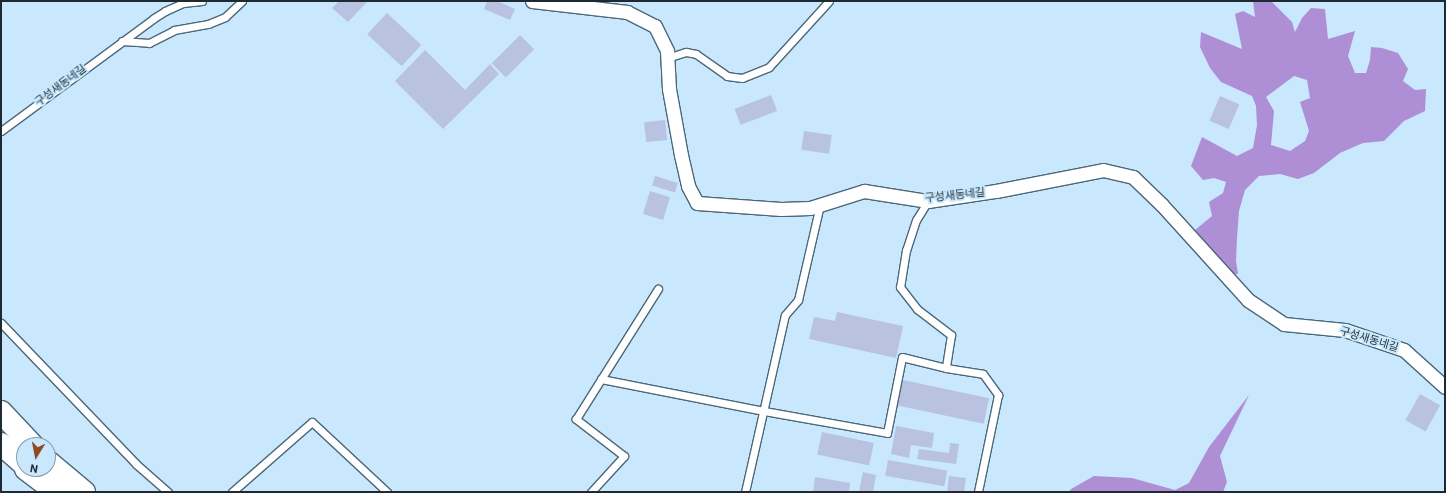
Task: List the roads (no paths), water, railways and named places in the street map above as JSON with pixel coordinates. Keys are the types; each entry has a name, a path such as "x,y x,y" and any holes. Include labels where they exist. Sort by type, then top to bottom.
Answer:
{"highway":[{"path":"1,412 24,437"},
{"path":"1,421 19,437"},
{"path":"1,444 16,457"},
{"path":"1,450 16,461"},
{"path":"56,468 84,492"},
{"path":"37,477 56,492"},
{"path":"39,477 56,492"}],"street":[{"name":"구성새동네길","path":"532,1 627,12 655,26 667,51 669,89 681,155 688,186 697,203 781,209 810,208 864,191 928,201 996,191 1103,170 1133,178 1162,205 1248,300 1284,324 1345,330 1404,350 1445,387"}],"lane":[{"name":"구성새동네길","path":"1,131 165,11 184,3 202,1"},
{"path":"122,41 149,43 174,30 208,24 225,17 242,1"},
{"path":"667,58 686,52 696,54 727,76 742,78 769,67 829,1"},
{"path":"928,201 916,220 906,250 900,286 917,309 951,335 946,368"},
{"path":"745,492 785,315 798,300 820,204"},
{"path":"591,492 624,456 576,419 658,289"},
{"path":"1,323 136,464 168,492"},
{"path":"601,379 764,412 887,433 902,357 946,368 983,374 998,394 978,492"},
{"path":"232,492 312,422 387,492"}]}
